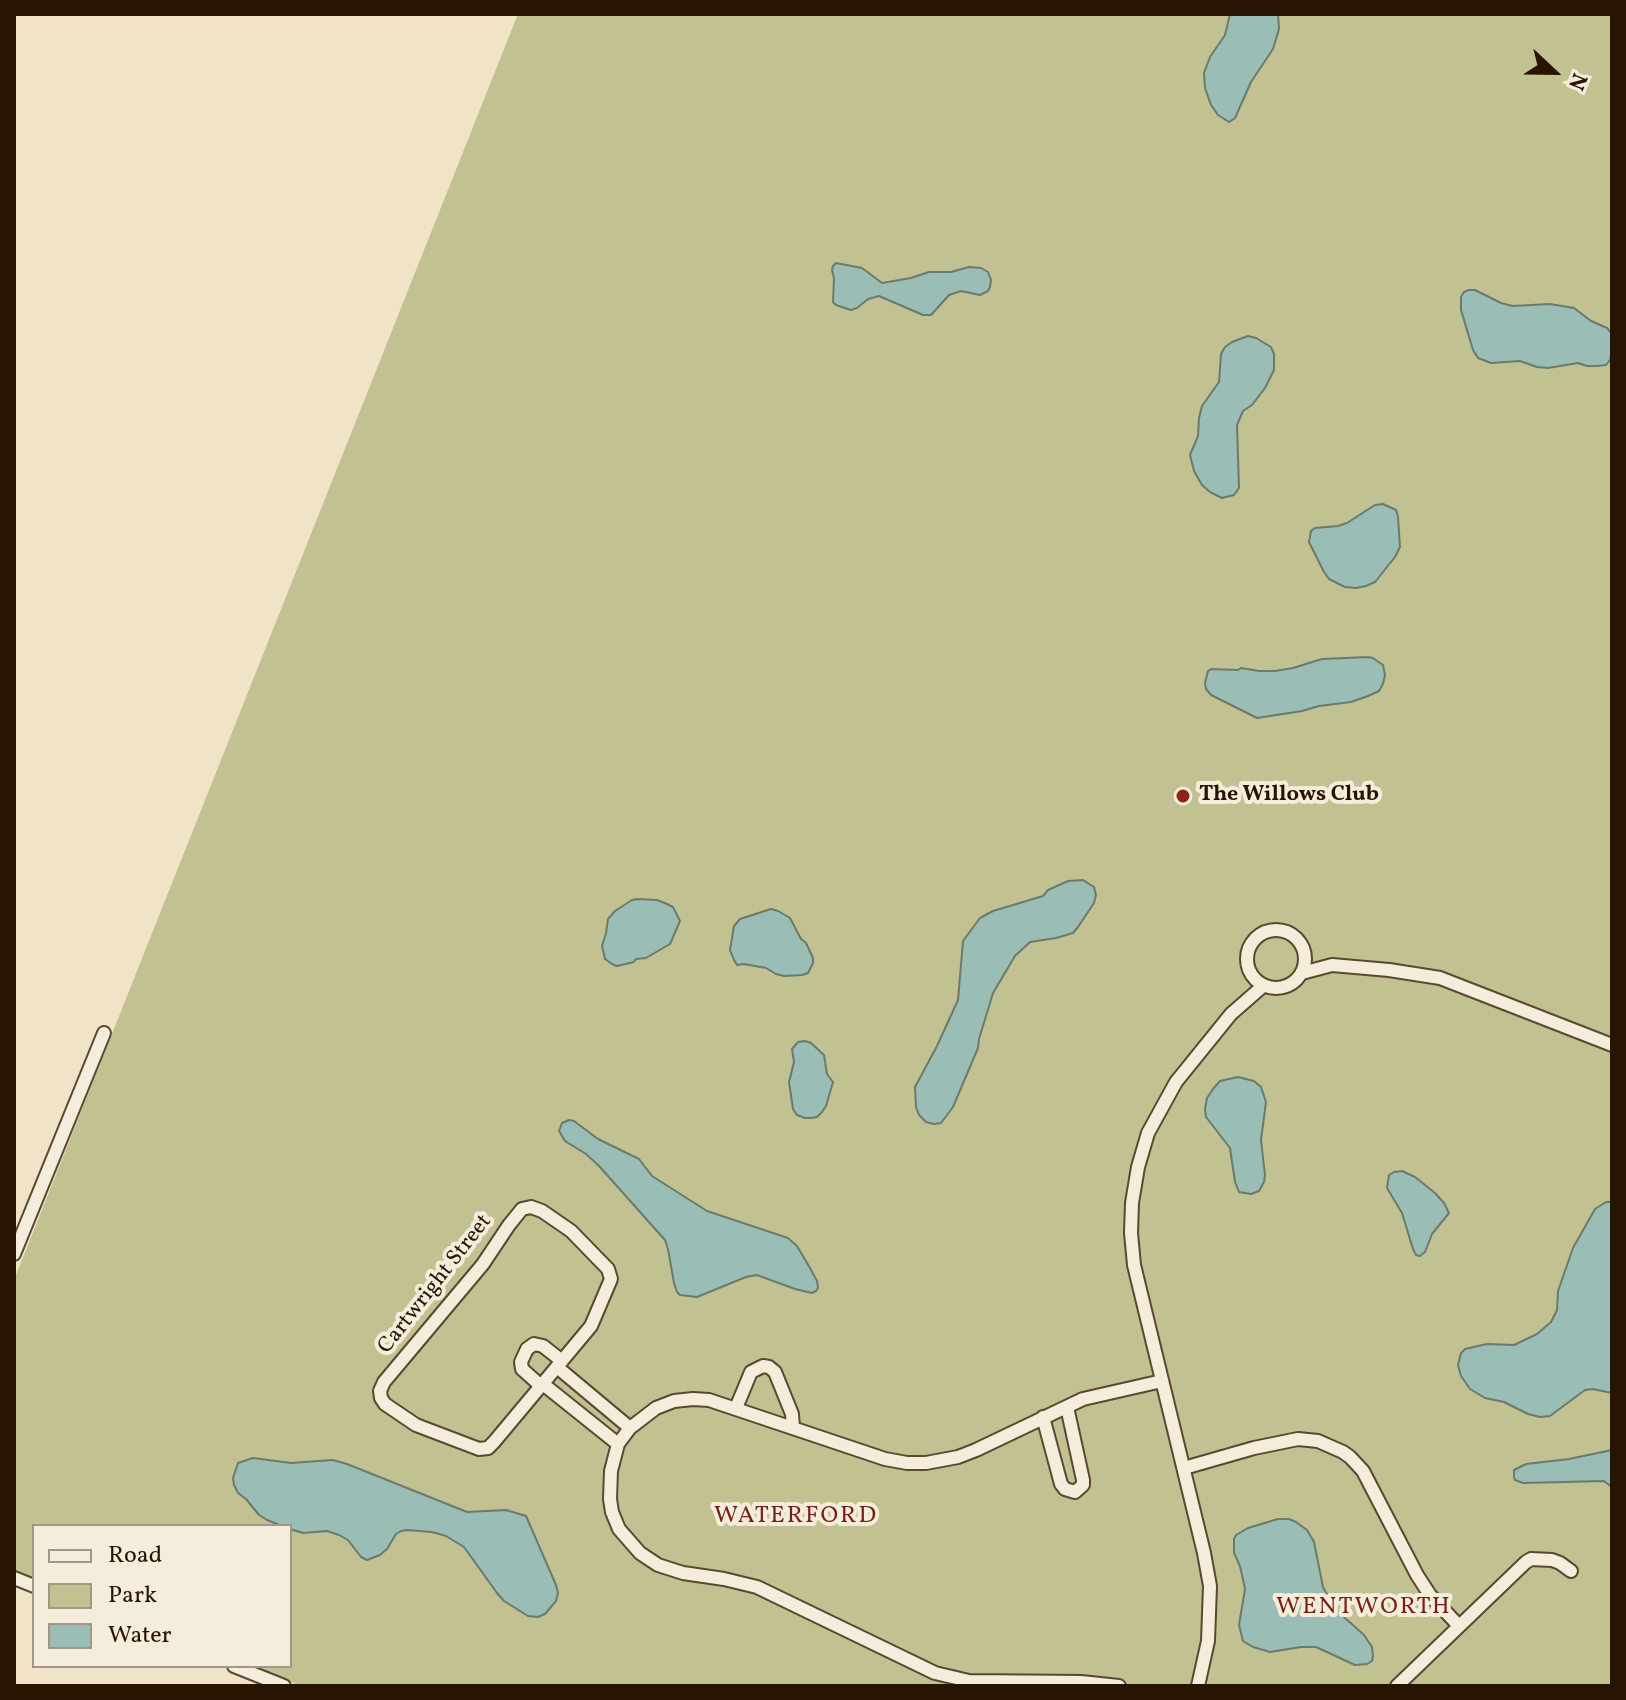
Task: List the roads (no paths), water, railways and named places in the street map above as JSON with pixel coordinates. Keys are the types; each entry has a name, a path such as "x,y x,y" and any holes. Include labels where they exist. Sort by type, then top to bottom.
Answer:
{"street":[{"path":"1267,932 1291,934 1305,954 1302,973 1285,987 1263,986 1250,973 1247,965 1253,941 1267,932"},
{"path":"1305,954 1332,965 1440,978 1612,1045"},
{"path":"1302,973 1332,965"},
{"path":"1231,1014 1250,973"},
{"path":"1198,1686 1208,1641 1210,1586 1134,1265 1132,1203 1148,1133 1176,1082 1231,1014 1263,986"},
{"path":"14,1254 104,1033"},
{"name":"Cartwright Street","path":"531,1207 571,1231 608,1269 611,1279 591,1326 542,1385 494,1442 488,1448 479,1449 416,1425 385,1404 380,1391 384,1382 483,1264 522,1209 531,1207"},
{"path":"618,1444 522,1369 521,1362 527,1349 534,1344 543,1346 630,1428"},
{"path":"736,1408 751,1372 763,1366 769,1367 775,1372 792,1414 793,1428"},
{"path":"1119,1686 969,1681 935,1673 757,1587 667,1569 649,1560 625,1538 612,1512 609,1485 618,1444 630,1428 656,1408 674,1401 709,1400 885,1459 926,1463 976,1450 1083,1399 1162,1381"},
{"path":"1043,1417 1061,1484 1075,1492 1083,1485 1083,1480 1067,1407"},
{"path":"1184,1468 1298,1439 1318,1441 1335,1448 1350,1457 1363,1471 1423,1585 1459,1626"},
{"path":"1397,1686 1526,1562 1531,1559 1552,1560 1571,1571"},
{"path":"239,1668 284,1686"}],"water":[{"path":"1230,14 1278,14 1279,29 1273,49 1251,82 1235,118 1229,122 1218,115 1211,105 1204,73 1210,57 1225,35"},
{"path":"836,263 862,268 882,283 969,267 988,272 991,280 988,291 980,295 961,291 949,295 931,315 923,315 879,296 851,310 833,302 832,270"},
{"path":"1469,290 1513,306 1550,304 1574,308 1612,334 1610,360 1606,365 1578,363 1548,368 1520,361 1491,363 1478,358 1461,310 1461,297"},
{"path":"1248,336 1271,347 1274,370 1265,388 1243,411 1237,425 1239,488 1234,495 1222,498 1202,485 1190,455 1198,436 1202,406 1219,382 1221,354 1232,342"},
{"path":"1383,504 1396,510 1398,517 1400,547 1395,557 1375,582 1366,586 1345,587 1329,579 1309,542 1311,531 1347,523 1375,505"},
{"path":"1368,657 1383,665 1383,684 1379,691 1351,702 1257,718 1211,695 1206,689 1208,671 1211,669 1275,671 1322,659"},
{"path":"1083,880 1094,887 1094,903 1073,933 1030,942 1015,956 993,993 978,1048 953,1107 941,1123 926,1122 916,1107 915,1087 958,1000 963,941 980,918 993,911 1043,896 1048,890 1068,881"},
{"path":"638,899 657,900 673,907 680,921 670,944 646,958 617,966 605,959 602,946 608,919 615,911"},
{"path":"771,909 790,918 806,943 813,958 808,973 784,976 766,968 737,965 734,960 730,950 734,926 740,919"},
{"path":"805,1041 824,1055 827,1074 833,1082 826,1106 817,1117 811,1118 797,1115 793,1109 789,1082 794,1062 792,1049 798,1042"},
{"path":"1238,1077 1254,1081 1261,1087 1266,1102 1261,1140 1264,1182 1259,1191 1251,1194 1239,1192 1230,1148 1206,1117 1205,1109 1207,1098 1220,1081"},
{"path":"569,1120 598,1139 639,1159 652,1176 707,1211 788,1238 797,1246 817,1281 816,1291 795,1289 757,1275 697,1297 680,1295 674,1283 665,1240 599,1166 565,1141 559,1131 562,1123"},
{"path":"1402,1171 1435,1193 1449,1213 1420,1256 1413,1249 1402,1213 1387,1188 1389,1175"},
{"path":"1612,1202 1612,1393 1585,1390 1550,1416 1540,1417 1504,1402 1485,1398 1470,1389 1458,1365 1461,1353 1465,1349 1487,1344 1514,1345 1537,1334 1551,1322 1573,1248 1595,1209"},
{"path":"1612,1450 1612,1487 1604,1481 1523,1483 1514,1477 1514,1470 1526,1464"},
{"path":"253,1458 291,1463 333,1460 467,1512 506,1510 526,1516 556,1585 556,1601 545,1614 528,1616 504,1601 464,1547 432,1532 401,1531 380,1555 367,1560 339,1535 327,1531 303,1533 292,1530 292,1524 267,1520 238,1493 233,1478 238,1463"},
{"path":"1289,1519 1307,1530 1314,1542 1323,1587 1335,1609 1364,1635 1372,1647 1372,1661 1355,1665 1316,1647 1270,1652 1243,1641 1239,1625 1245,1589 1234,1553 1234,1539 1248,1528"}],"place":[{"name":"The Willows Club","path":"1183,796"}],"district":[{"name":"WATERFORD","path":"796,1518"},
{"name":"WENTWORTH","path":"1364,1609"}]}
